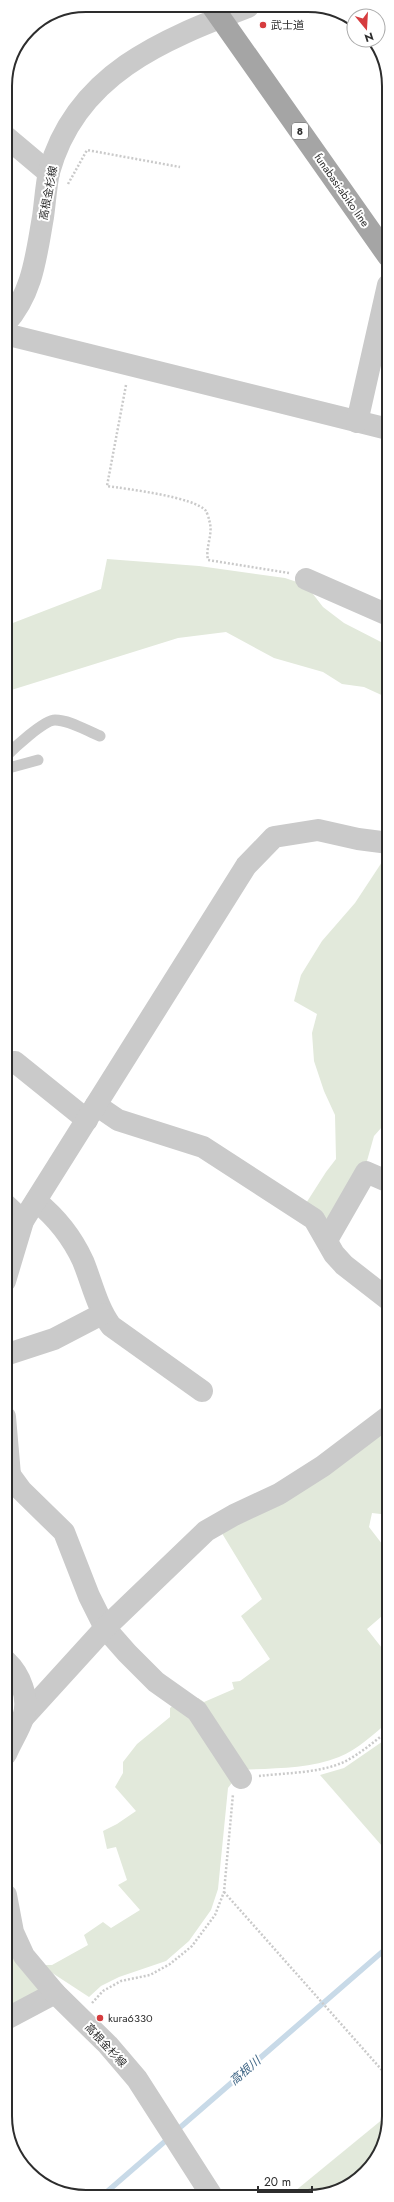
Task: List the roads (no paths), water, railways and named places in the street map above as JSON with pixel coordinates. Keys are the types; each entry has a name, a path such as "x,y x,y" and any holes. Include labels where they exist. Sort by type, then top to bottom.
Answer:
{"main road":[{"name":"funabasi-abiko line","path":"216,12 382,247"}],"street":[{"name":"高根金杉線","path":"12,314 25,294 35,266 49,173 62,139 80,109 104,83 125,65 216,12"},
{"path":"12,142 49,173"},
{"path":"357,422 382,312"},
{"path":"12,336 382,428"},
{"path":"306,579 382,612"},
{"path":"12,1259 23,1220 246,866 274,837 318,830 358,839 382,842"},
{"path":"15,1062 91,1113 203,1147 314,1219 334,1254 344,1265 382,1295"},
{"path":"327,1240 366,1172 382,1179"},
{"path":"36,1201 66,1230 82,1260 102,1314 111,1326 202,1391"},
{"path":"12,1210 23,1220"},
{"path":"12,1353 54,1339 102,1314"},
{"path":"23,1718 105,1628 206,1532 234,1514 279,1494 323,1466 382,1421"},
{"path":"12,1481 64,1532 89,1596 105,1628 156,1682 197,1711 241,1778"},
{"path":"12,1668 23,1688 25,1707 23,1718 12,1741"},
{"name":"高根金杉線","path":"12,1927 24,1956 55,1993 108,2045 137,2079 208,2190"},
{"path":"12,2016 55,1993"}],"lane":[{"path":"12,751 43,726 54,720 64,721 100,736"},
{"path":"12,767 38,760"}],"waterway":[{"name":"高根川","path":"176,2131 382,1952"},
{"name":"高根川","path":"109,2190 170,2137"}],"place":[{"name":"武士道","path":"263,25"},
{"name":"kura6330","path":"100,2018"}]}
